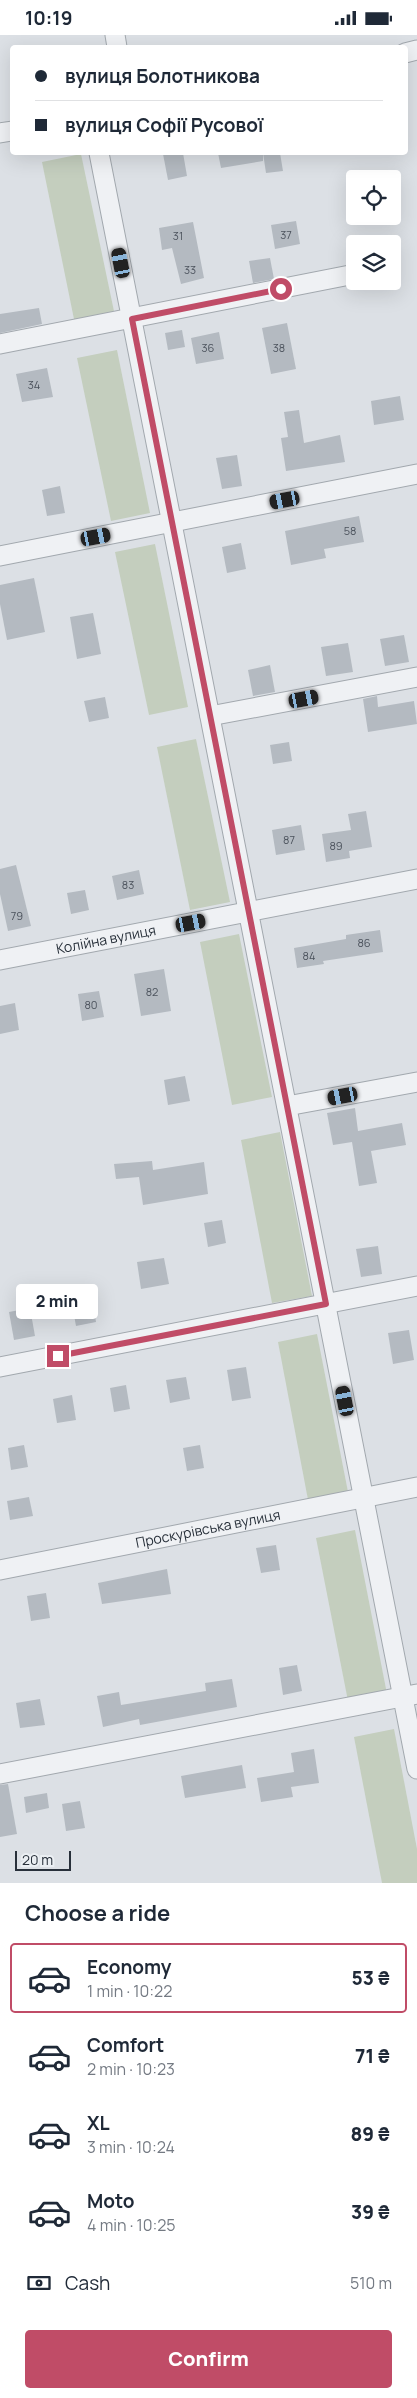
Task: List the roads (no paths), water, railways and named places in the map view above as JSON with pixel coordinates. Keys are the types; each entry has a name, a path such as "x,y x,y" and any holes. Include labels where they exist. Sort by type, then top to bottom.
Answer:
{"street":[{"path":"99,155 364,1498 410,1696 417,1769"},
{"path":"0,344 346,276"},
{"path":"0,556 417,474"},
{"path":"210,717 417,677"},
{"name":"Колійна вулиця","path":"0,960 417,879"},
{"path":"287,1106 417,1082"},
{"path":"0,1367 417,1287"},
{"name":"Проскурівська вулиця","path":"0,1570 417,1487"},
{"path":"0,1774 410,1696"}]}
